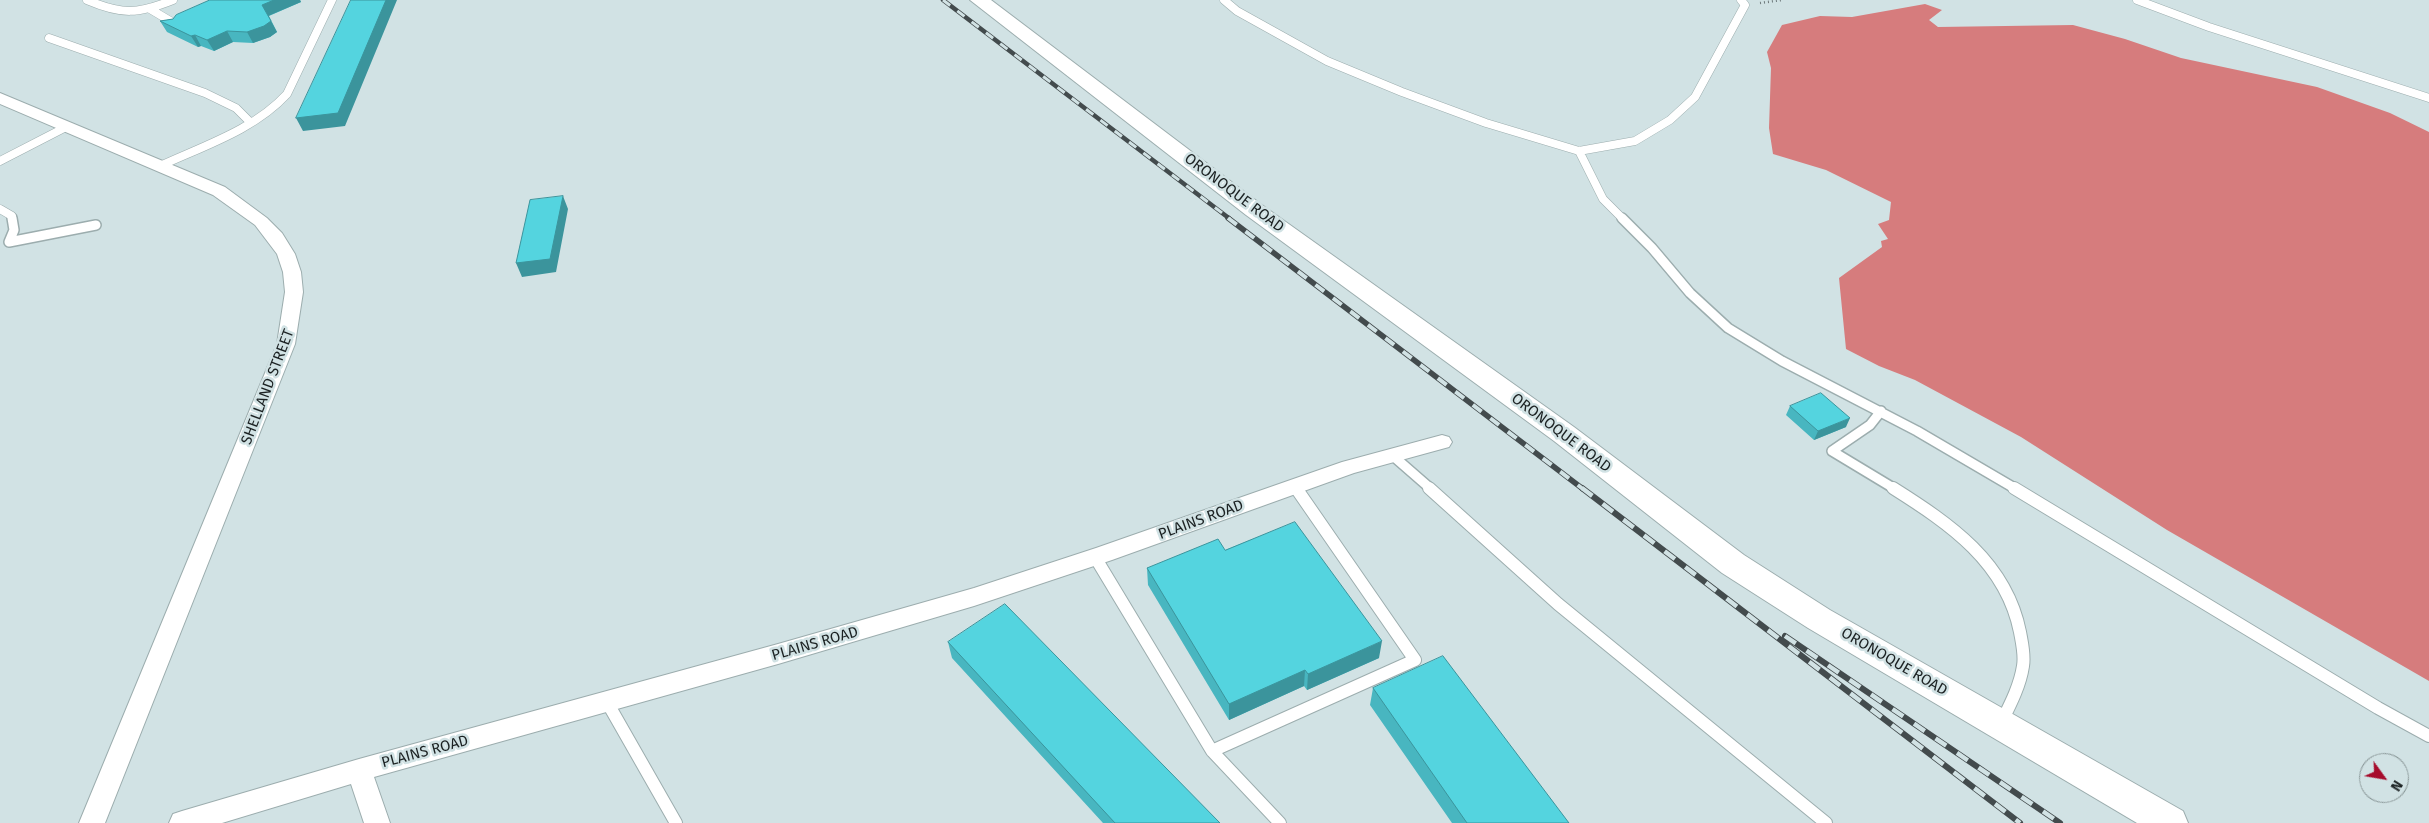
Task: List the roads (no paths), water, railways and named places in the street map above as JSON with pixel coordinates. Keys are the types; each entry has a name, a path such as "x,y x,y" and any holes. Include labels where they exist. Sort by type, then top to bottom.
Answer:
{"street":[{"name":"ORONOQUE ROAD","path":"979,0 1254,210 1564,434 1733,564 1819,619 2170,823"},
{"name":"SHELLAND STREET","path":"0,98 219,191 253,212 272,231 286,251 294,280 294,314 279,363 92,823"},
{"name":"PLAINS ROAD","path":"182,823 359,770 607,702 974,597 1095,557 1349,467 1442,442"},
{"path":"359,770 376,823"}],"lane":[{"path":"87,0 112,12 126,13 150,9 173,0"},
{"path":"160,166 250,122 278,105 287,94 332,0"},
{"path":"1224,0 1237,10 1327,61 1486,123 1579,151 1635,141 1670,120 1695,97 1743,2"},
{"path":"2136,0 2179,16 2373,77 2429,98"},
{"path":"150,9 177,25"},
{"path":"48,38 205,93 236,108 250,122"},
{"path":"0,161 66,127"},
{"path":"1579,151 1603,199 1652,248 1690,293 1728,328 1782,361 1880,410 2080,527 2378,708 2429,736"},
{"path":"0,209 12,216 14,230 9,242 96,225"},
{"path":"1880,410 1870,425 1832,451 1944,521 1984,557 2008,591 2022,628 2024,666 2014,696 2000,725"},
{"path":"1392,456 1421,479 1439,498 1558,604 1826,823"},
{"path":"1212,751 1416,660 1295,486"},
{"path":"1095,557 1212,751 1280,823"},
{"path":"607,702 676,823"}],"railway":[{"path":"943,0 1230,219"},
{"path":"1228,218 1583,489"},
{"path":"1582,488 2020,823"},
{"path":"1785,636 2060,823"}]}
